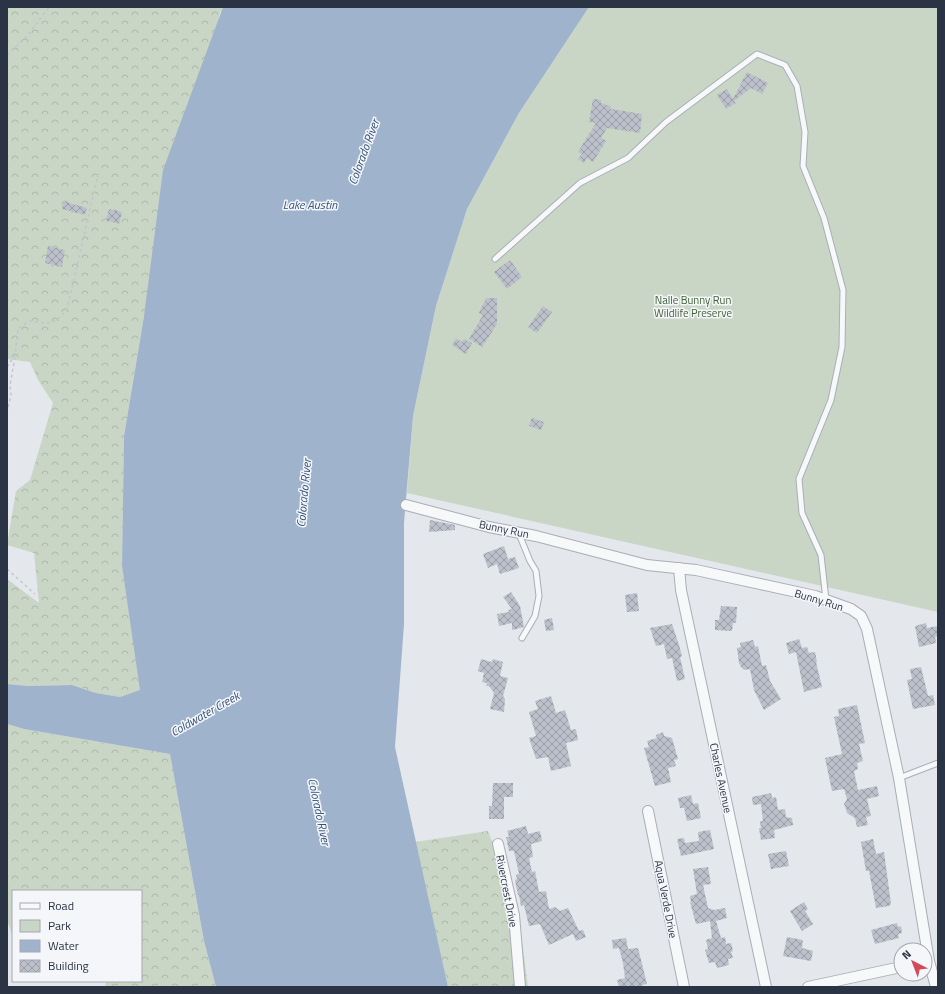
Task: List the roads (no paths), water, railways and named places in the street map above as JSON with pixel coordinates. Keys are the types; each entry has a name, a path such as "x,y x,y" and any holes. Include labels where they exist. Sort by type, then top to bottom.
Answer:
{"street":[{"name":"Bunny Run","path":"406,505 519,534 536,536 647,565 679,568 800,593 851,609 861,616 867,629 899,778 928,942"},
{"name":"Charles Avenue","path":"679,568 682,598 766,987"},
{"name":"Aqua Verde Drive","path":"648,811 684,987"},
{"name":"Rivercrest Drive","path":"498,844 514,915 520,987"},
{"path":"808,987 893,969"},
{"name":"Bunny Run","path":"933,971 936,987"}],"lane":[{"path":"495,259 580,183 628,158 666,122 757,54 785,65 797,86 805,132 803,166 824,218 843,290 842,347 831,400 799,479 802,513 821,555 826,600"},
{"path":"519,534 530,561 536,571 539,596 536,616 522,638"},
{"path":"899,778 938,763"}],"water":[{"name":"Lake Austin","path":"223,7 589,7 519,113 467,209 436,306 413,416 404,523 404,624 395,747 448,987 216,987 204,941 170,754 24,729 7,724 7,684 29,686 72,685 96,693 120,697 140,690 122,566 124,436 144,316 163,170"}],"water label":[{"name":"Colorado River","path":"364,152"},
{"name":"Colorado River","path":"304,493"},
{"name":"Coldwater Creek","path":"205,714"},
{"name":"Colorado River","path":"319,812"}],"park label":[{"name":"Nalle Bunny Run Wildlife Preserve","path":"693,306"}]}
